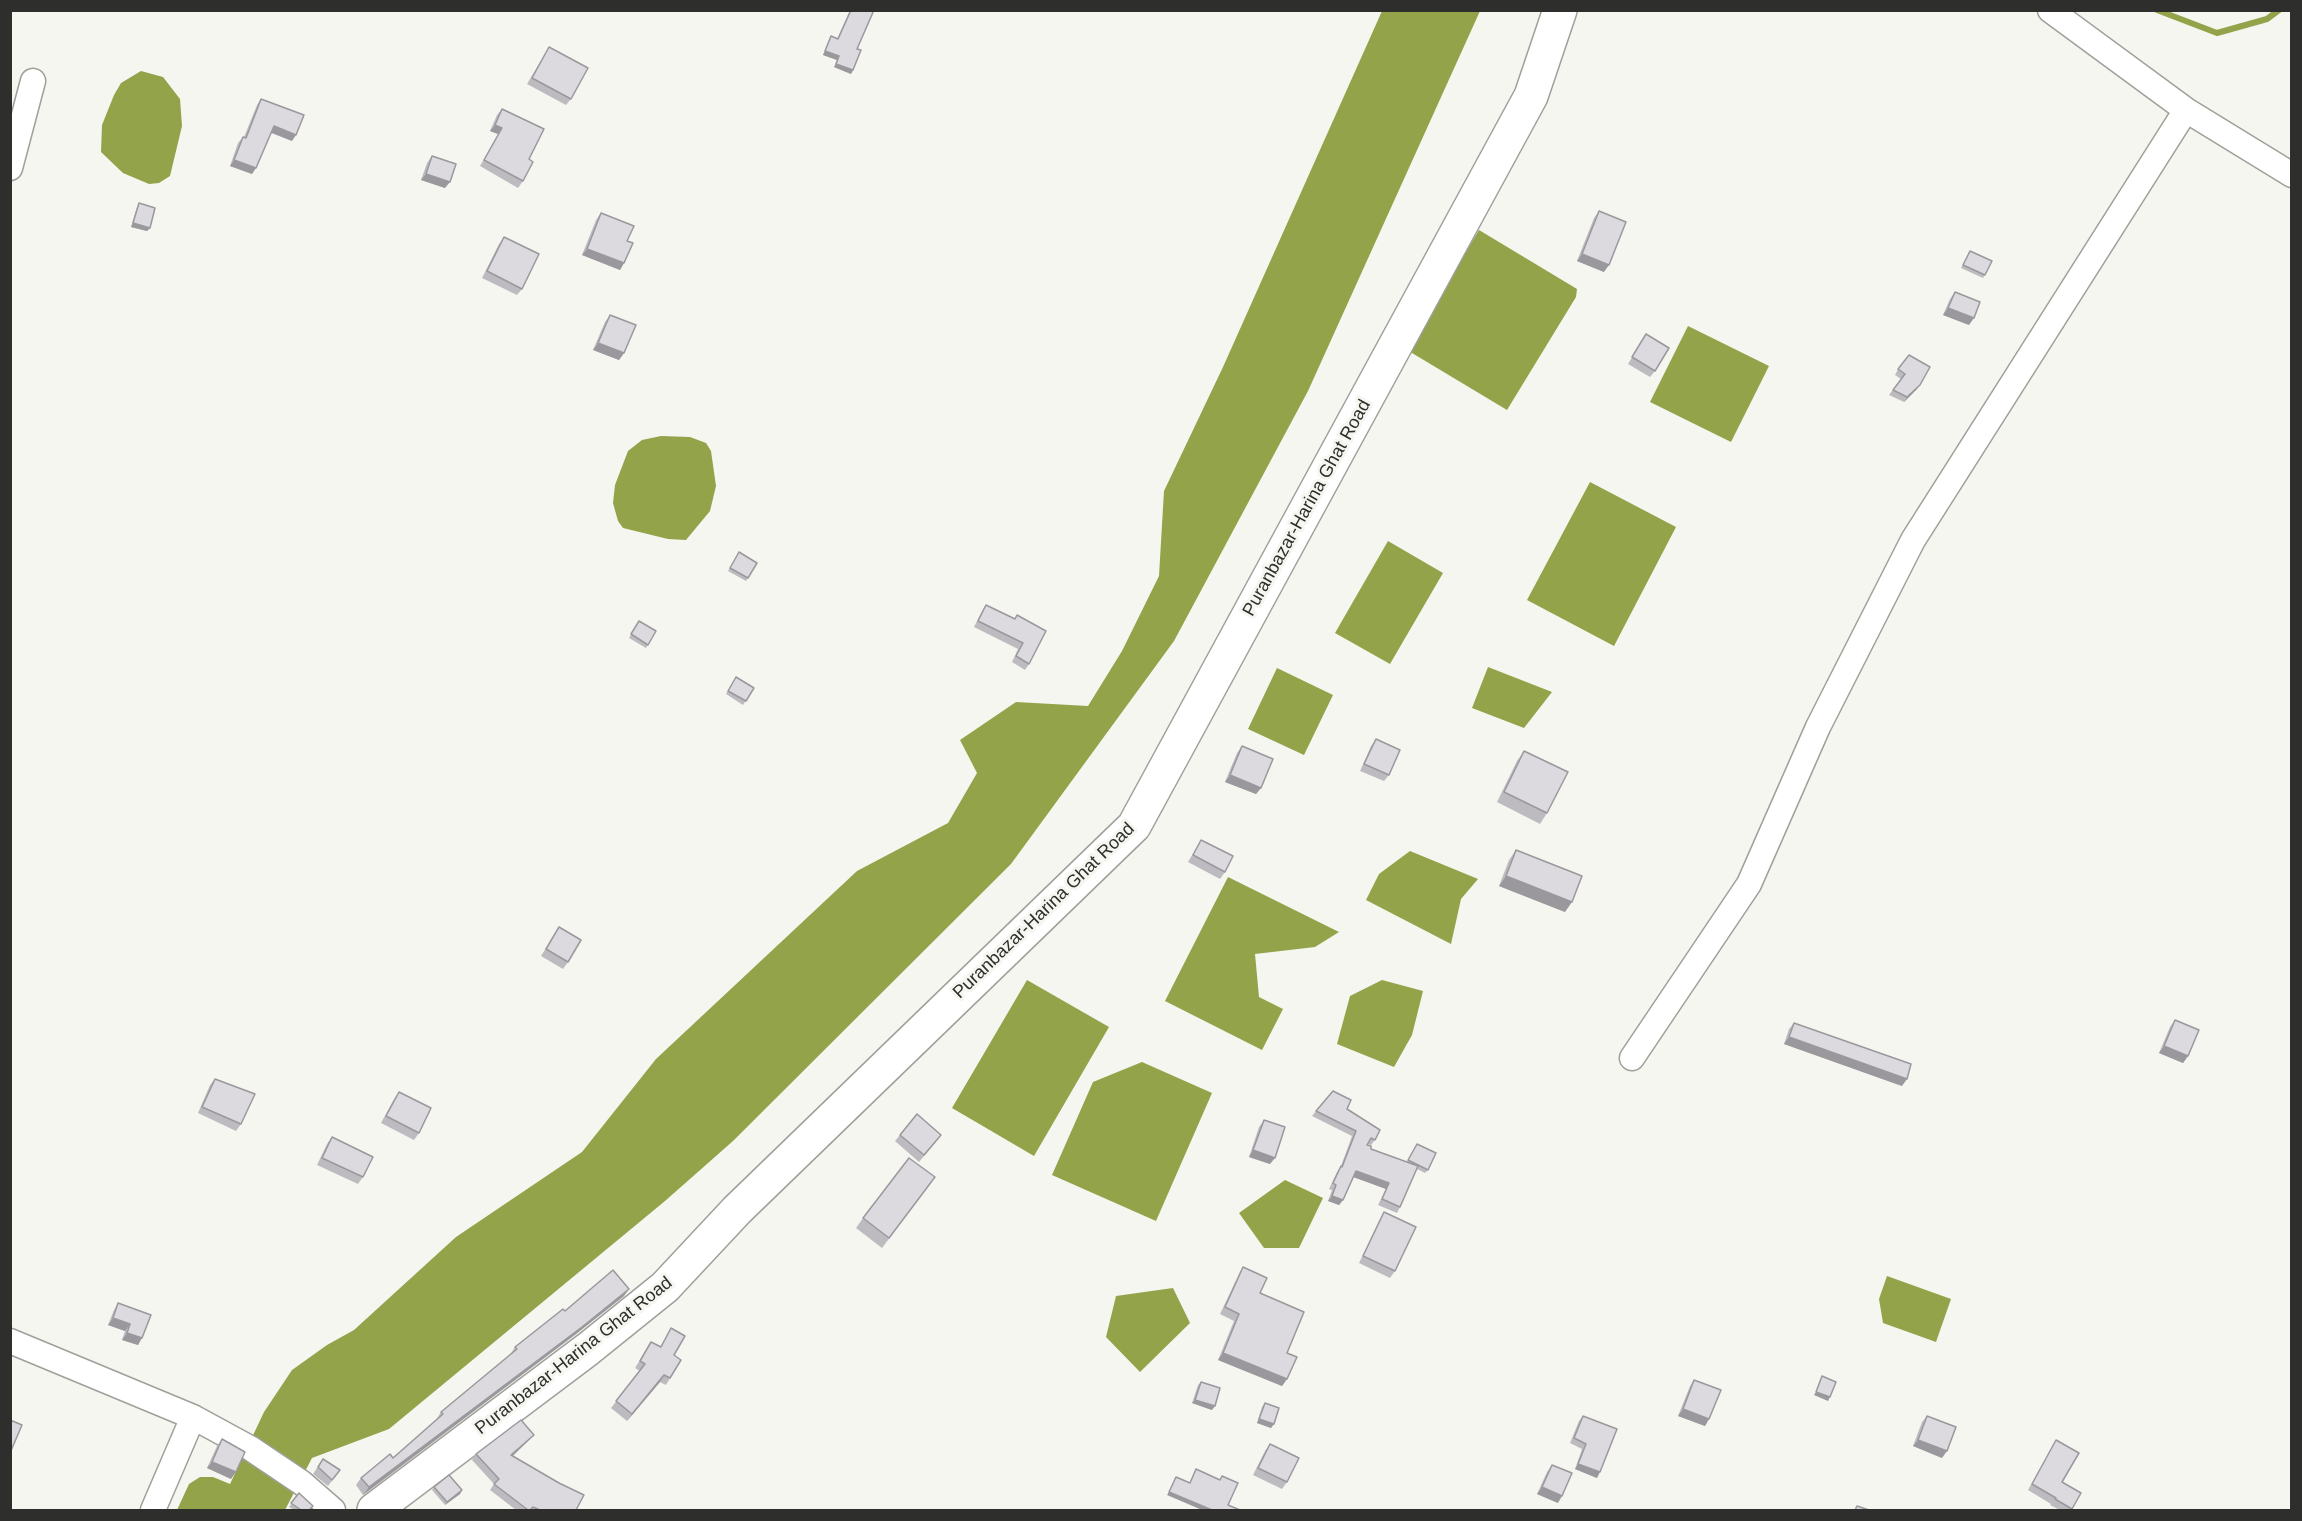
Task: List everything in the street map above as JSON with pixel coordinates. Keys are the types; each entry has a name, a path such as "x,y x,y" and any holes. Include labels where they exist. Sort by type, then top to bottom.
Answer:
{"main road":[{"name":"Puranbazar-Harina Ghat Road","path":"374,1510 588,1349 665,1287 737,1210 1134,826 1531,96 1560,10"}],"street":[{"path":"2050,10 2186,110 2292,175"},
{"path":"10,168 33,81"},
{"path":"1632,1058 1749,884 1818,727 1913,540 2186,110"},
{"path":"10,1341 193,1417 249,1448 302,1483 333,1510"},
{"path":"153,1510 193,1417"}],"shaded area":[{"path":"1382,11 1480,11 1308,391 1174,641 1011,864 733,1141 665,1201 389,1429 312,1458 285,1510 177,1510 189,1484 200,1477 213,1477 230,1484 264,1412 292,1370 327,1345 354,1330 456,1237 582,1152 656,1059 857,871 948,823 977,773 960,740 1016,702 1088,706 1122,651 1159,576 1164,491 1223,367"},
{"path":"141,71 163,77 180,99 182,126 170,176 159,183 149,184 123,173 101,152 102,125 114,95 121,83"},
{"path":"1479,230 1577,289 1576,297 1507,410 1407,350"},
{"path":"1688,326 1769,366 1731,442 1650,402"},
{"path":"661,436 690,437 706,443 711,451 716,486 710,511 686,540 668,539 623,528 618,521 613,503 615,485 628,451 642,440"},
{"path":"1590,482 1676,527 1614,646 1527,600"},
{"path":"1388,541 1443,573 1390,664 1335,633"},
{"path":"1488,667 1552,692 1524,728 1472,708"},
{"path":"1277,668 1333,695 1304,755 1248,729"},
{"path":"1410,851 1478,879 1461,899 1451,944 1366,900 1379,874"},
{"path":"1228,877 1339,932 1315,947 1255,954 1259,997 1283,1009 1262,1050 1165,1001"},
{"path":"1027,980 1109,1027 1034,1156 952,1108"},
{"path":"1382,980 1423,991 1412,1035 1394,1067 1337,1044 1350,996"},
{"path":"1142,1062 1212,1093 1156,1221 1052,1175 1093,1082"},
{"path":"1285,1180 1323,1198 1299,1248 1264,1248 1239,1213"},
{"path":"1887,1276 1951,1299 1936,1342 1883,1323 1879,1299"},
{"path":"1173,1288 1190,1323 1140,1372 1106,1337 1116,1296"}],"building":[{"path":"851,10 874,10 857,49 861,50 853,70 836,64 839,56 825,51 831,36 838,39"},
{"path":"549,47 588,68 571,99 532,78"},
{"path":"261,99 304,115 296,135 274,126 256,168 234,160 243,137 246,138"},
{"path":"502,109 544,129 529,159 533,162 523,181 484,160 502,128 495,125"},
{"path":"432,156 456,164 450,182 426,174"},
{"path":"139,203 155,208 150,228 133,223"},
{"path":"1599,211 1626,222 1609,265 1582,254"},
{"path":"601,213 634,226 627,241 633,243 624,263 587,249"},
{"path":"504,237 539,254 522,289 487,271"},
{"path":"1970,251 1992,261 1985,275 1963,265"},
{"path":"1955,292 1980,302 1974,318 1948,308"},
{"path":"610,315 636,325 624,353 598,343"},
{"path":"1646,334 1669,348 1655,371 1632,357"},
{"path":"1909,355 1930,367 1920,385 1907,397 1893,390 1905,374 1898,369"},
{"path":"739,552 757,563 748,578 730,568"},
{"path":"986,605 1015,619 1017,615 1046,631 1029,664 1016,656 1023,643 978,621"},
{"path":"639,621 656,631 648,645 631,634"},
{"path":"736,677 754,688 746,701 728,691"},
{"path":"1376,739 1400,750 1389,775 1364,764"},
{"path":"1242,746 1273,759 1261,788 1230,775"},
{"path":"1524,751 1568,772 1547,813 1504,792"},
{"path":"1201,840 1233,856 1225,872 1193,855"},
{"path":"1516,850 1582,876 1572,902 1506,876"},
{"path":"559,927 581,940 568,962 546,949"},
{"path":"2175,1020 2199,1030 2188,1056 2164,1046"},
{"path":"1794,1023 1911,1064 1907,1079 1789,1037"},
{"path":"215,1079 255,1094 241,1124 202,1107"},
{"path":"1333,1091 1351,1100 1347,1109 1380,1130 1375,1140 1371,1138 1367,1145 1371,1146 1371,1149 1418,1166 1400,1207 1382,1199 1389,1183 1356,1171 1343,1200 1332,1196 1336,1185 1333,1183 1356,1131 1316,1111"},
{"path":"399,1092 431,1108 419,1133 386,1116"},
{"path":"917,1114 941,1135 924,1155 900,1135"},
{"path":"1264,1120 1285,1127 1275,1158 1253,1150"},
{"path":"332,1137 373,1157 363,1177 322,1158"},
{"path":"1417,1144 1436,1153 1428,1170 1408,1160"},
{"path":"909,1158 935,1177 889,1238 863,1218"},
{"path":"1384,1212 1416,1227 1395,1271 1363,1256"},
{"path":"1243,1267 1267,1278 1260,1293 1304,1312 1287,1353 1297,1357 1287,1379 1223,1353 1239,1314 1225,1307"},
{"path":"613,1270 629,1289 369,1487 361,1478 390,1454 393,1458 443,1414 441,1412 517,1349 515,1347 563,1309 565,1311"},
{"path":"118,1303 151,1315 142,1338 127,1333 130,1324 113,1318"},
{"path":"671,1328 685,1336 674,1355 681,1360 670,1378 664,1375 632,1414 616,1401 645,1364 640,1361 651,1342 661,1347"},
{"path":"1822,1376 1836,1382 1830,1397 1816,1392"},
{"path":"1694,1380 1721,1390 1709,1419 1683,1409"},
{"path":"1201,1382 1220,1388 1215,1406 1195,1400"},
{"path":"1265,1403 1279,1408 1274,1424 1259,1419"},
{"path":"1583,1416 1617,1429 1600,1472 1578,1464 1586,1444 1574,1438"},
{"path":"1927,1416 1956,1427 1947,1451 1918,1440"},
{"path":"10,1420 22,1425 10,1453"},
{"path":"521,1420 534,1435 511,1455 584,1495 576,1510 540,1510 533,1507 528,1510 494,1484 499,1479 476,1454"},
{"path":"222,1439 245,1452 236,1472 212,1462"},
{"path":"2056,1440 2079,1453 2062,1482 2081,1493 2072,1509 2032,1484"},
{"path":"1270,1444 1299,1458 1287,1482 1258,1468"},
{"path":"323,1459 340,1470 332,1480 318,1467"},
{"path":"1552,1465 1572,1473 1562,1496 1542,1487"},
{"path":"1196,1469 1220,1480 1222,1476 1238,1483 1228,1505 1240,1510 1212,1510 1169,1492 1176,1477 1190,1483"},
{"path":"449,1475 462,1490 447,1502 434,1487"},
{"path":"299,1493 313,1506 309,1510 301,1510 291,1503"},
{"path":"1857,1506 1869,1510 1855,1510"}],"waterway":[{"path":"2157,10 2217,33 2267,19 2279,10"}]}
